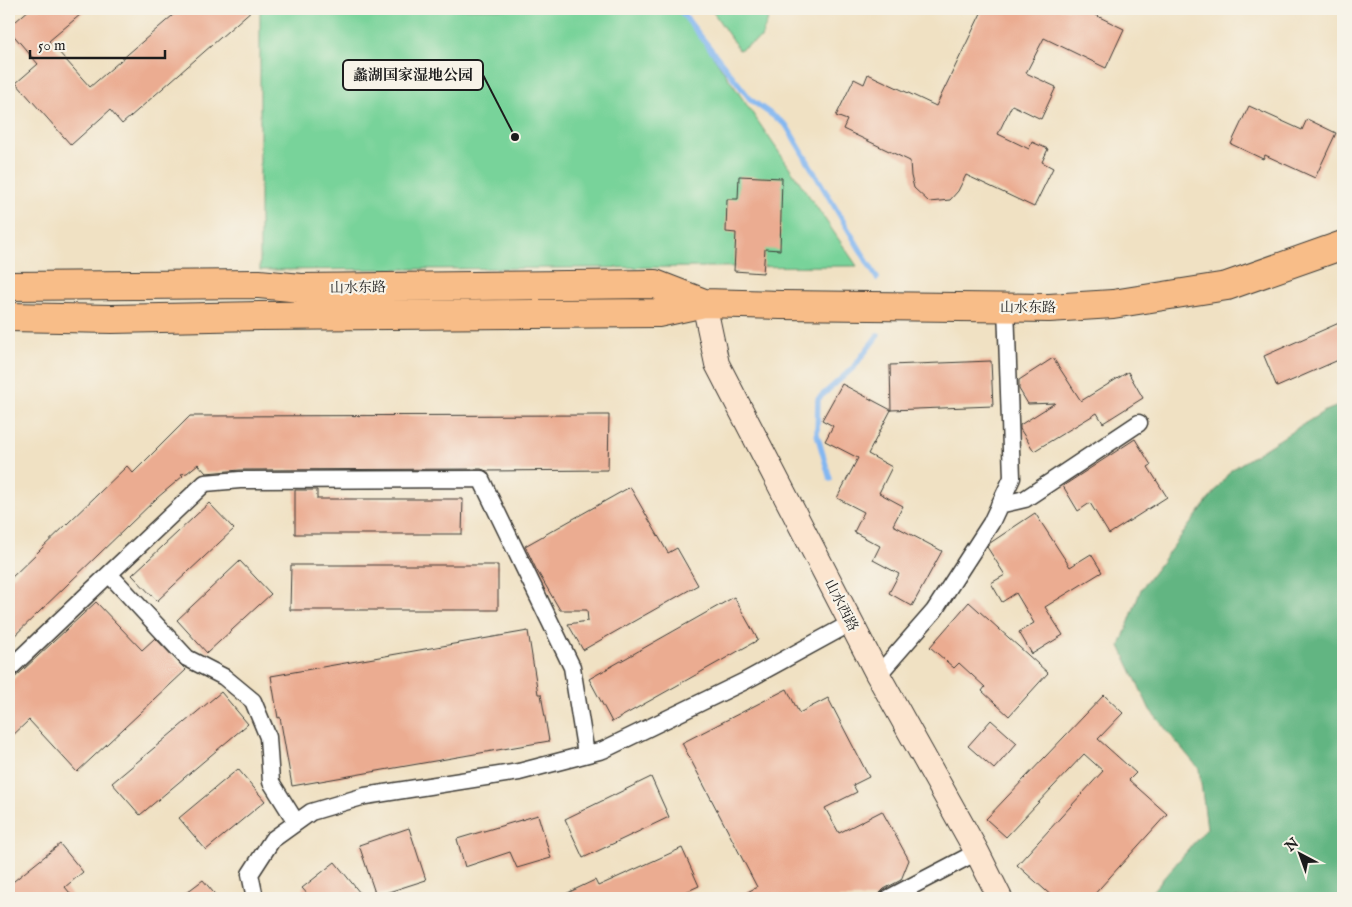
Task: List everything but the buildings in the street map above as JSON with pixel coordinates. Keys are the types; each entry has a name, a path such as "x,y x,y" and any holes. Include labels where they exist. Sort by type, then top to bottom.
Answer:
{"highway":[{"name":"山水东路","path":"9,317 112,319 658,313 704,303 1049,308 1112,304 1227,286 1343,245"},
{"name":"山水东路","path":"9,286 259,284 301,288 655,284 704,303"}],"street":[{"name":"山水西路","path":"704,303 717,364 878,675 977,852 1000,898"},
{"path":"878,675 934,611 991,523 1012,478 1006,307"},
{"path":"999,505 1025,499 1139,422"},
{"path":"9,669 205,483 240,480 482,479 572,667 586,754"},
{"path":"109,574 187,658 224,677 253,701 268,737 271,782 296,822"},
{"path":"255,898 250,874 272,840 311,812 365,796 519,772 603,750 746,682 851,623"},
{"path":"889,898 977,852"}],"green space":[{"path":"260,9 681,9 857,266 260,270"},
{"path":"711,9 772,9 761,38 739,50"},
{"path":"1343,404 1343,898 1150,898 1148,896 1207,828 1199,769 1150,710 1120,646 1141,589 1231,470 1323,412"}],"waterway":[{"path":"679,9 751,100 786,125 877,278"},
{"path":"830,479 817,434 818,399 853,368 878,335"}],"place":[{"name":"蠡湖国家湿地公园","path":"515,137"}]}
